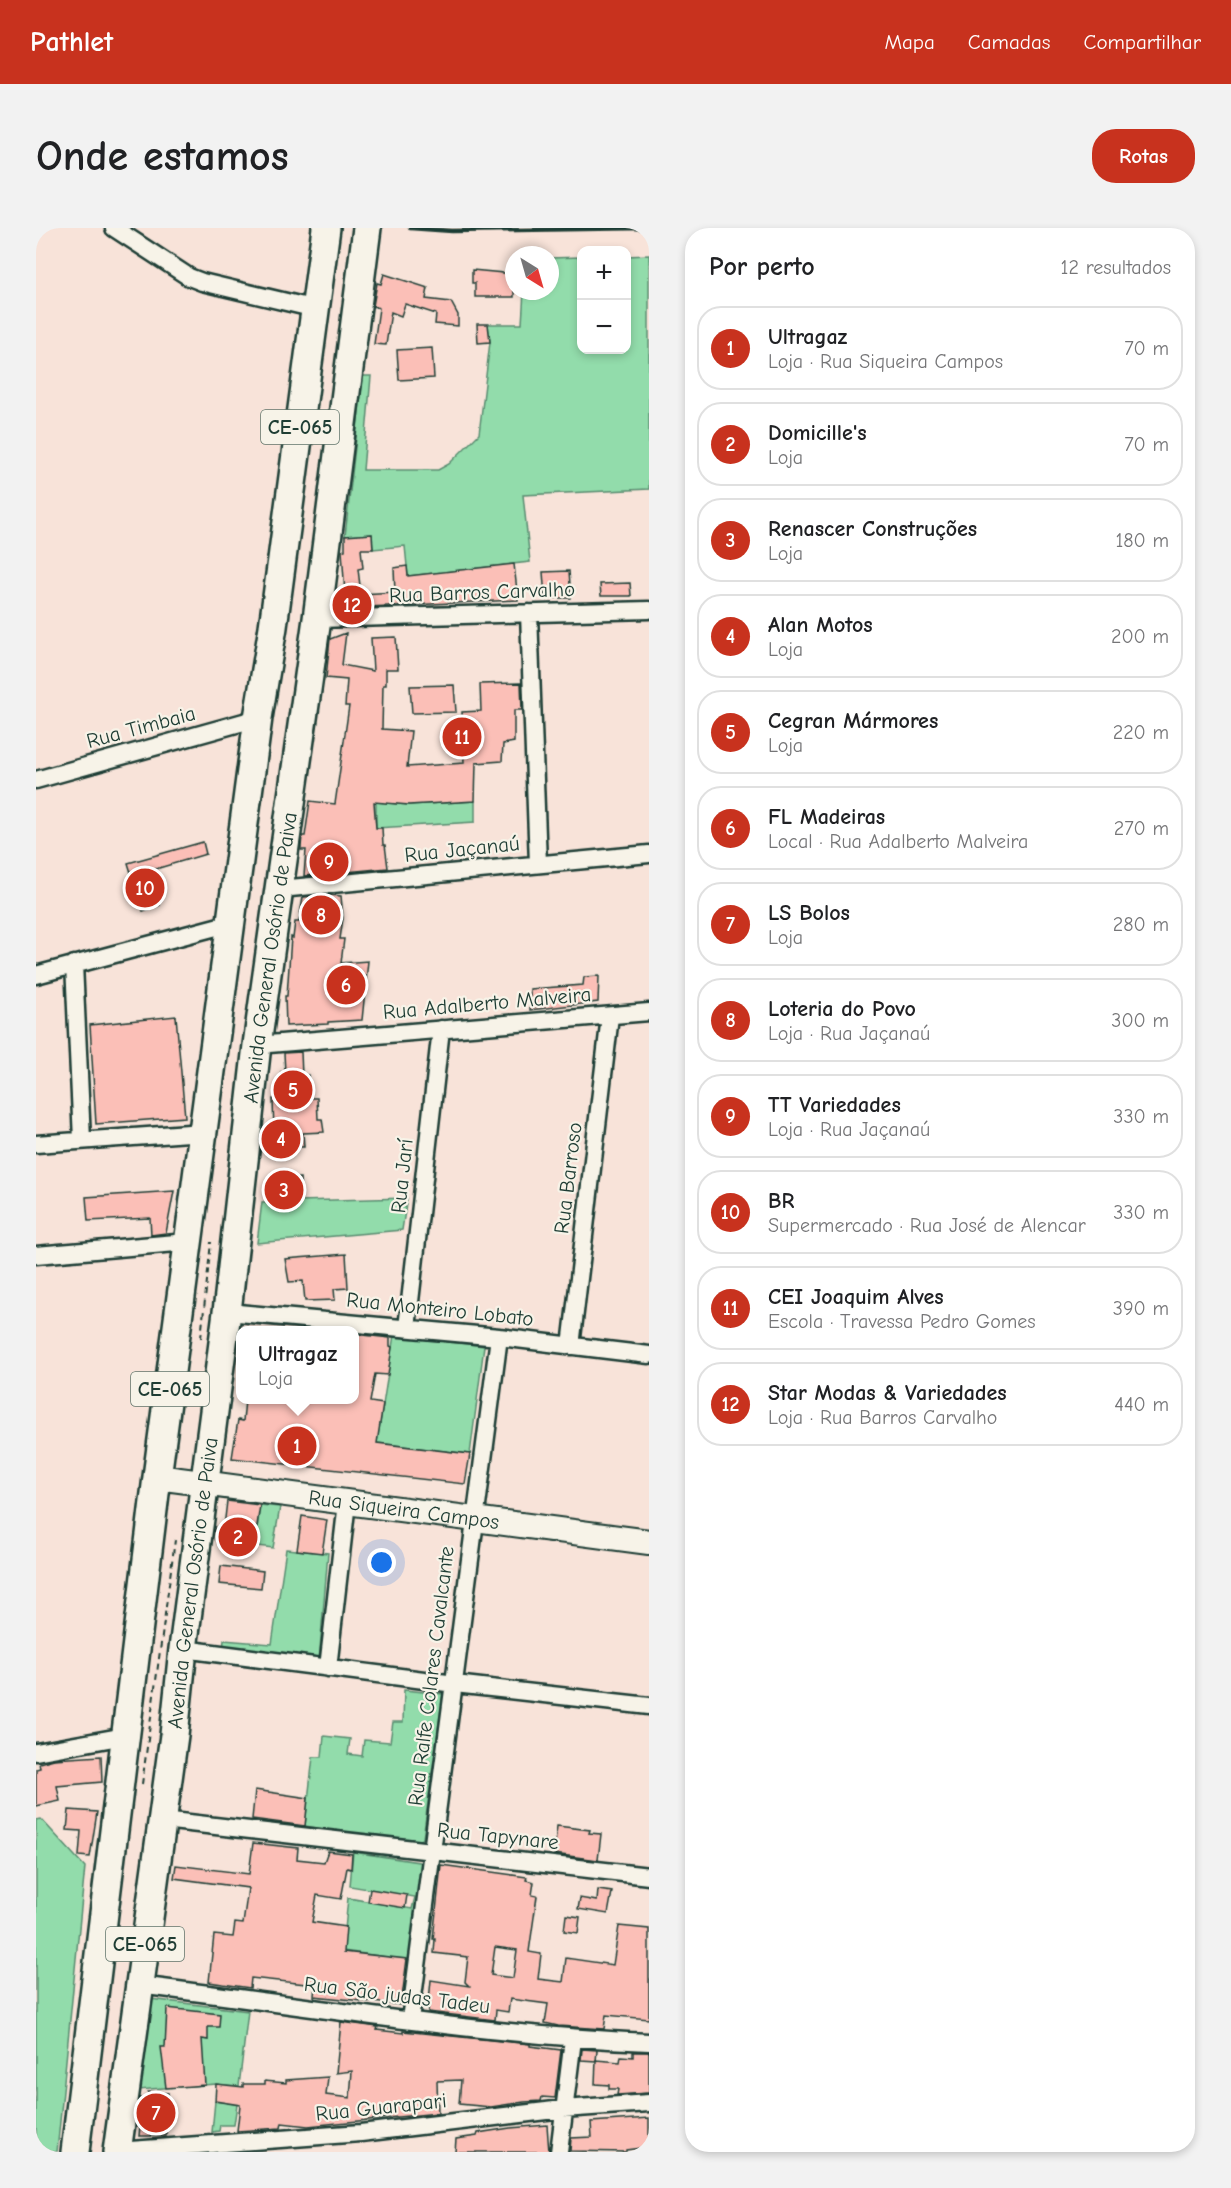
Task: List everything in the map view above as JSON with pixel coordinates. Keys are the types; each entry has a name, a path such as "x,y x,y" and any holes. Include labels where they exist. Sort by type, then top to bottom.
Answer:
{"main road":[{"name":"Avenida General Osório de Paiva","path":"75,2152 188,1242 326,228"},
{"name":"Avenida General Osório de Paiva","path":"117,2152 174,1735 227,1312 257,1045 280,889 367,228"},
{"path":"273,627 291,642 307,639 315,626"},
{"path":"258,718 279,717 299,737"}],"street":[{"path":"114,228 189,277 316,309"},
{"name":"Rua Barros Carvalho","path":"315,626 529,613 649,610"},
{"path":"529,613 538,864"},
{"name":"Rua Timbaia","path":"36,780 258,718"},
{"name":"Rua Jaçanaú","path":"280,889 649,854"},
{"path":"36,975 231,923"},
{"path":"75,964 82,1140"},
{"name":"Rua Adalberto Malveira","path":"257,1045 649,1012"},
{"name":"Rua Barroso","path":"571,1346 610,1016"},
{"name":"Rua Jarí","path":"407,1328 441,1029"},
{"path":"36,1144 203,1132"},
{"path":"36,1255 188,1242"},
{"name":"Rua Monteiro Lobato","path":"227,1312 499,1337 649,1355"},
{"name":"Rua Ralfe Colares Cavalcante","path":"410,2020 499,1337"},
{"name":"Rua Siqueira Campos","path":"158,1477 649,1542"},
{"path":"328,1668 347,1502"},
{"path":"183,1649 649,1706"},
{"path":"36,1752 125,1736"},
{"name":"Rua Tapynare","path":"163,1820 649,1876"},
{"name":"Rua São judas Tadeu","path":"139,1985 573,2039 649,2042"},
{"path":"559,2152 573,2039"},
{"name":"Rua Guarapari","path":"117,2152 361,2133 563,2109 649,2103"}],"path":[{"path":"125,1736 174,1735"}],"green space":[{"path":"649,255 649,489 523,495 530,562 408,576 405,546 373,549 372,534 345,536 363,376 371,376 363,470 438,470 449,464 479,434 490,342 488,324 522,324 523,300 559,300 559,258 577,257 577,354 631,354 631,256"},
{"path":"475,801 475,822 376,828 376,802 409,805"},
{"path":"407,1198 402,1230 257,1243 262,1202"},
{"path":"394,1335 484,1346 470,1454 377,1443"},
{"path":"260,1505 280,1507 273,1548 250,1545 251,1531 257,1531"},
{"path":"286,1549 328,1553 319,1661 223,1649 224,1640 272,1644"},
{"path":"404,1690 443,1694 423,1838 420,1842 411,1844 305,1826 313,1757 322,1757 324,1736 350,1739 348,1754 362,1756 364,1740 390,1742 393,1722 403,1722"},
{"path":"41,1819 85,1867 57,2152 36,2152 36,1820"},
{"path":"353,1852 425,1863 409,1960 343,1951 348,1898 412,1909 415,1897 350,1886"},
{"path":"150,1999 248,2011 239,2086 216,2084 138,2090"},
{"path":"215,2101 237,2104 234,2125 220,2125 219,2131 212,2132"}],"building":[{"path":"472,270 505,273 505,297 475,297 475,283 472,283"},
{"path":"384,274 428,288 426,299 451,302 458,315 458,326 435,324 436,314 405,304 401,316 391,312 386,345 374,344 379,308 373,306 377,283 381,284"},
{"path":"477,324 488,324 490,342 478,343"},
{"path":"432,348 434,378 399,380 397,350"},
{"path":"372,534 373,549 361,549 363,568 358,569 361,594 395,592 394,568 407,566 408,576 514,564 518,600 346,608 342,551 345,550 345,536"},
{"path":"569,571 571,598 545,598 543,572"},
{"path":"630,583 631,596 601,596 600,584"},
{"path":"346,633 342,665 373,671 371,638 396,637 398,669 386,669 386,685 383,685 382,729 411,731 407,767 464,763 462,712 481,711 480,684 521,683 522,710 514,710 514,742 503,744 502,761 476,763 475,801 409,805 374,802 376,828 382,828 388,868 304,876 306,850 301,850 301,847 302,836 305,836 310,801 335,804 349,706 345,706 347,680 326,678 330,639"},
{"path":"454,685 456,712 412,713 410,686"},
{"path":"203,842 206,854 149,871 160,905 143,911 128,863"},
{"path":"341,896 343,918 340,939 344,939 341,963 368,961 362,1020 286,1026 285,996 287,996 291,937 293,938 295,922 299,922 303,897"},
{"path":"599,976 598,1002 530,1010 530,989 583,985 584,977"},
{"path":"176,1016 185,1117 96,1124 90,1025"},
{"path":"301,1052 302,1076 308,1075 310,1098 317,1098 318,1119 322,1119 324,1132 303,1133 304,1147 261,1146 263,1132 274,1132 273,1099 277,1099 277,1082 282,1082 281,1072 285,1072 284,1053"},
{"path":"300,1178 301,1201 268,1202 267,1180"},
{"path":"174,1191 166,1233 151,1235 150,1218 88,1221 86,1197"},
{"path":"346,1254 348,1288 334,1289 335,1300 305,1301 303,1281 289,1282 285,1259"},
{"path":"359,1335 390,1338 392,1347 388,1375 375,1374 370,1402 383,1404 377,1443 470,1454 465,1484 232,1458 238,1420 243,1421 245,1404 359,1404"},
{"path":"227,1501 260,1505 256,1532 251,1531 250,1545 225,1543"},
{"path":"302,1516 327,1520 322,1553 297,1550"},
{"path":"221,1566 263,1571 261,1588 219,1584"},
{"path":"101,1756 102,1782 57,1786 60,1801 36,1806 36,1769 40,1768 39,1763 54,1759"},
{"path":"255,1790 308,1798 305,1826 252,1819"},
{"path":"69,1810 97,1812 90,1857 79,1856 81,1831 67,1830"},
{"path":"557,1826 590,1830 589,1833 601,1834 598,1860 554,1854"},
{"path":"253,1843 298,1848 297,1859 324,1862 328,1851 352,1854 351,1869 347,1868 341,1899 317,1895 312,1922 346,1927 344,1952 407,1959 401,2005 314,1996 315,1985 251,1978 250,1988 209,1982 214,1935 233,1937 235,1923 243,1924 248,1888 174,1878 176,1865 249,1874"},
{"path":"441,1865 527,1877 526,1880 534,1882 532,1895 537,1896 529,1952 541,1954 538,1979 563,1982 566,1958 613,1965 619,1926 649,1929 649,2019 606,2015 604,2029 558,2026 545,2023 548,2004 510,1999 508,2012 496,2010 495,2020 428,2012 431,1980 469,1986 465,1982 468,1957 434,1953 435,1939 433,1939","holes":["495,1947 517,1950 513,1978 491,1975"]},
{"path":"370,1889 407,1895 405,1908 368,1902"},
{"path":"598,1890 612,1892 608,1914 578,1909 580,1898 597,1901"},
{"path":"566,1915 580,1917 578,1933 564,1931"},
{"path":"167,2008 220,2014 219,2027 208,2027 208,2040 202,2039 205,2085 166,2088 161,2047 165,2047"},
{"path":"341,2022 378,2027 377,2030 530,2044 530,2046 561,2050 555,2098 542,2097 541,2101 491,2107 459,2104 461,2080 437,2081 438,2113 308,2126 282,2123 281,2128 237,2131 240,2105 215,2101 216,2084 243,2087 243,2084 265,2084 265,2081 286,2083 286,2080 328,2077 326,2095 350,2098 352,2071 336,2073"},
{"path":"582,2049 597,2050 596,2061 581,2060"},
{"path":"633,2052 649,2052 649,2093 617,2095 618,2089 609,2089 609,2085 595,2084 596,2060 620,2062 621,2056 633,2057"},
{"path":"148,2092 168,2093 166,2136 139,2136 141,2116 144,2116 145,2108 147,2108"},
{"path":"649,2118 649,2147 626,2150 626,2152 570,2151 571,2138 592,2137 591,2122"},
{"path":"547,2125 549,2152 455,2152 456,2139 510,2128"}],"railway":[{"path":"410,228 452,231 649,228"}],"place":[{"name":"Star Modas & Variedades","path":"352,605"},
{"name":"CEI Joaquim Alves","path":"462,737"},
{"name":"TT Variedades","path":"329,862"},
{"name":"BR","path":"145,888"},
{"name":"Loteria do Povo","path":"321,915"},
{"name":"FL Madeiras","path":"346,985"},
{"name":"Cegran Mármores","path":"293,1090"},
{"name":"Alan Motos","path":"281,1139"},
{"name":"Renascer Construções","path":"284,1190"},
{"name":"Ultragaz","path":"297,1446"},
{"name":"Domicille's","path":"238,1537"},
{"name":"LS Bolos","path":"156,2113"}]}
